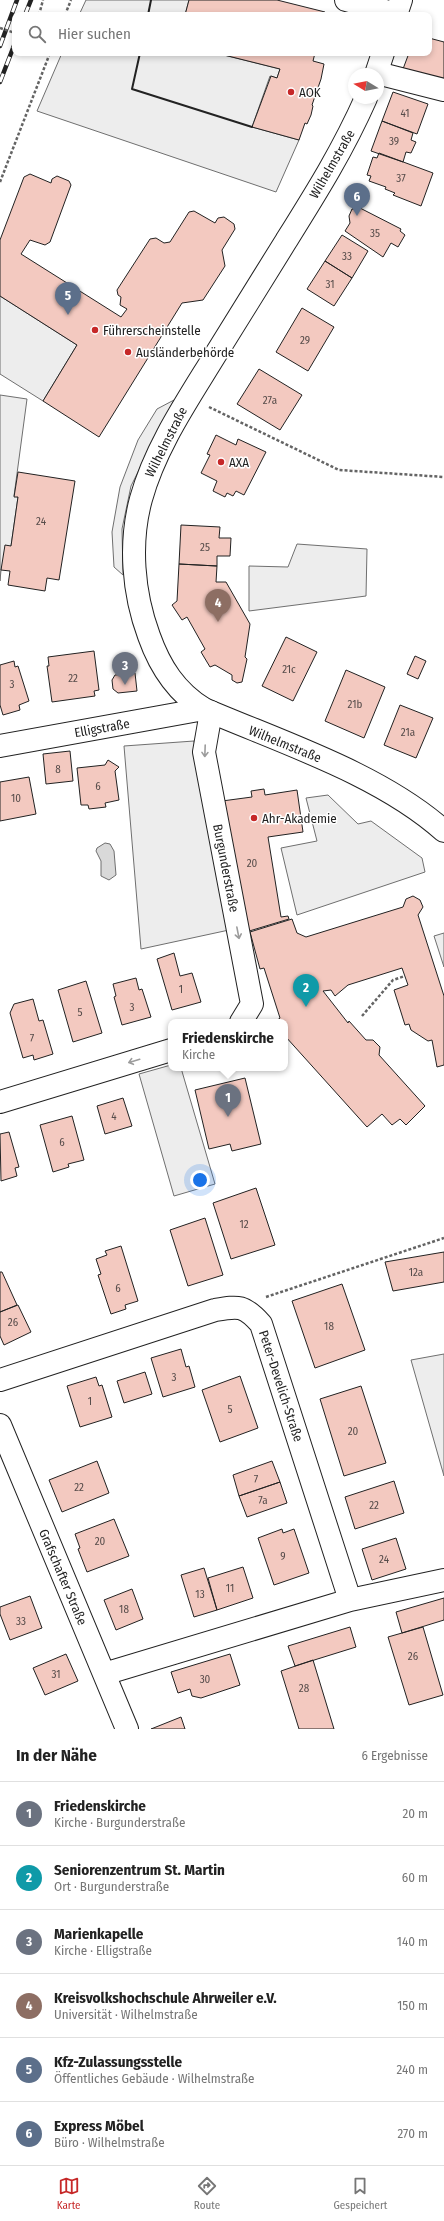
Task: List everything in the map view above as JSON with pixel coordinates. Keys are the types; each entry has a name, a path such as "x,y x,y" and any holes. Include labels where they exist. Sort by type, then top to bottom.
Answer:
{"street":[{"path":"346,0 398,10"},
{"path":"379,67 444,90"},
{"name":"Wilhelmstraße","path":"363,104 348,139 324,181 189,397 156,460 147,480 137,520 134,553 140,604 156,655 168,676 181,693 208,711 341,767 378,785 418,810 444,831"},
{"name":"Elligstraße","path":"0,746 208,711"},
{"name":"Burgunderstraße","path":"208,711 204,752 252,1004 243,1019"},
{"path":"0,1102 168,1051"},
{"path":"0,1380 215,1310 237,1306"},
{"name":"Peter-Develich-Straße","path":"237,1306 249,1310 261,1324 350,1600"},
{"name":"Grafschafter Straße","path":"0,1425 127,1729"},
{"path":"104,1674 350,1600 444,1580"}],"path":[{"path":"39,12 43,0"},
{"path":"66,12 71,0"},
{"path":"0,28 12,32"},
{"path":"0,182 49,56"},
{"path":"189,397 339,470 444,477"},
{"path":"362,1016 392,980 405,976"},
{"path":"237,1306 444,1238"}],"shaded area":[{"path":"86,0 189,0 186,12 80,12"},
{"path":"61,56 228,56 280,69 277,78 270,76 252,127 299,140 276,192 37,111"},
{"path":"0,296 77,345 43,401 0,374"},
{"path":"0,395 27,399 14,496 18,497 11,546 1,570 0,581"},
{"path":"174,400 131,486 122,529 123,575 114,567 112,532 120,487 138,440 157,409"},
{"path":"297,544 367,549 366,596 249,611 249,566 288,567"},
{"path":"194,741 229,930 141,949 124,746"},
{"path":"328,795 358,824 371,821 422,858 425,872 297,915 281,848 317,841 306,798"},
{"path":"105,843 110,844 114,851 116,875 109,880 101,876 101,861 96,851 97,848"},
{"path":"444,933 444,967 434,936"},
{"path":"168,1066 168,1071 182,1071 215,1184 174,1196 139,1074"},
{"path":"444,1354 444,1476 411,1360"}],"building":[{"path":"189,0 277,0 325,12 186,12"},
{"path":"432,39 444,42 444,82 403,69 408,56 432,56"},
{"name":"AOK","path":"228,56 314,56 313,61 324,64 321,79 312,105 311,115 307,124 305,123 299,140 252,127 271,76 277,78 280,69"},
{"path":"393,92 428,104 417,134 382,121"},
{"path":"382,121 413,133 411,140 416,142 411,153 406,152 403,162 371,151"},
{"path":"379,153 433,173 421,206 393,195 395,193 385,189 386,187 369,181 371,176 367,175 373,157 377,158"},
{"path":"30,174 51,183 52,179 57,176 69,181 71,185 50,242 45,245 30,240 21,254 121,317 127,309 120,305 121,297 118,295 117,290 150,239 156,238 164,243 170,242 189,212 194,211 215,223 218,218 224,217 234,224 235,229 222,250 225,266 203,300 182,303 99,437 43,401 77,345 0,296 0,240 24,177"},
{"path":"360,208 401,229 400,231 405,235 398,247 391,243 383,257 345,231 350,223 349,216 352,209"},
{"path":"342,235 368,251 352,278 325,261"},
{"path":"325,261 352,278 334,306 307,289"},
{"path":"302,308 334,327 308,371 276,352"},
{"path":"259,369 302,395 280,430 237,404"},
{"path":"216,435 236,445 238,439 266,452 244,495 236,491 233,496 227,493 225,497 213,491 217,481 201,473 210,455 207,454"},
{"path":"18,472 75,481 59,580 47,578 45,591 8,585 10,571 1,570 5,545 11,546 18,497 14,497"},
{"path":"181,525 220,527 219,538 231,538 230,556 217,556 217,566 179,564"},
{"path":"179,564 217,566 216,582 226,582 250,624 245,657 247,659 242,682 237,683 232,680 232,675 215,665 210,667 201,652 205,649 187,617 182,620 172,605 177,601"},
{"path":"286,637 317,652 293,701 262,686"},
{"path":"94,651 99,690 94,691 95,696 52,702 47,666 49,666 48,657"},
{"path":"415,656 426,661 418,679 407,674"},
{"path":"14,661 15,667 18,666 29,701 19,705 20,710 3,715 0,705 0,665"},
{"path":"346,670 385,687 364,738 325,721"},
{"path":"135,673 137,691 118,693 113,689 112,680 115,675"},
{"path":"400,705 433,718 416,758 384,745"},
{"path":"70,751 73,781 46,784 43,754"},
{"path":"108,760 119,767 115,771 119,800 105,803 106,807 89,809 88,805 81,805 77,768 105,765"},
{"path":"29,777 36,814 0,821 0,782"},
{"path":"264,789 265,795 297,790 303,832 268,837 281,917 288,916 289,919 246,932 222,801 252,797 251,791"},
{"path":"413,896 420,900 423,907 418,915 444,996 444,1065 437,1067 432,1040 428,1041 411,1030 409,1024 405,1025 394,990 408,985 402,968 348,985 335,996 331,990 323,991 348,1023 349,1021 366,1040 373,1040 380,1047 379,1055 425,1106 406,1125 400,1119 392,1125 382,1114 367,1127 288,1039 288,1019 279,1019 280,1018 264,968 260,969 250,932 292,919 297,933 306,937 403,907 406,899"},
{"path":"174,953 180,976 192,973 201,1002 172,1010 157,959"},
{"path":"136,978 139,990 142,989 151,1017 122,1025 114,997 116,996 113,984"},
{"path":"86,981 102,1033 73,1042 58,990"},
{"path":"33,999 39,1021 43,1020 53,1054 34,1060 33,1055 23,1058 10,1013 14,1004"},
{"path":"245,1078 261,1144 232,1151 230,1144 209,1149 195,1090"},
{"path":"123,1098 132,1126 105,1134 97,1106"},
{"path":"72,1116 84,1160 68,1164 69,1167 53,1172 40,1125"},
{"path":"9,1132 19,1167 15,1168 17,1176 1,1181 0,1134"},
{"path":"256,1188 275,1245 231,1259 213,1203"},
{"path":"205,1218 223,1275 188,1286 170,1230"},
{"path":"121,1246 138,1301 125,1305 126,1309 111,1314 98,1275 101,1274 96,1259 107,1255 105,1251"},
{"path":"444,1252 444,1282 393,1291 385,1262"},
{"path":"0,1272 2,1272 17,1305 0,1312"},
{"path":"342,1284 365,1350 315,1368 292,1301"},
{"path":"18,1305 31,1332 4,1345 0,1336 0,1312"},
{"path":"181,1349 186,1367 189,1366 195,1387 163,1397 151,1358"},
{"path":"145,1372 152,1394 124,1403 117,1381"},
{"path":"240,1376 258,1428 220,1442 202,1390"},
{"path":"96,1377 99,1386 102,1385 112,1417 80,1427 67,1386"},
{"path":"361,1386 386,1463 344,1476 320,1399"},
{"path":"97,1461 109,1493 62,1512 49,1480"},
{"path":"272,1461 280,1482 239,1496 233,1475"},
{"path":"394,1481 404,1513 355,1529 345,1497"},
{"path":"280,1482 287,1503 247,1517 239,1496"},
{"path":"114,1519 129,1556 87,1572 78,1549 80,1548 75,1534"},
{"path":"282,1529 283,1533 294,1529 309,1573 274,1585 258,1538"},
{"path":"396,1538 406,1569 372,1580 362,1549"},
{"path":"243,1567 253,1598 217,1610 208,1578"},
{"path":"204,1568 217,1610 194,1617 181,1575"},
{"path":"132,1589 143,1619 116,1630 104,1600"},
{"path":"30,1596 42,1628 10,1640 0,1614 0,1607"},
{"path":"444,1598 444,1620 402,1633 396,1612"},
{"path":"350,1627 356,1647 295,1666 288,1646"},
{"path":"423,1627 443,1695 409,1705 388,1637"},
{"path":"66,1654 78,1681 45,1695 33,1668"},
{"path":"230,1654 240,1685 201,1698 192,1696 190,1689 178,1693 171,1672"},
{"path":"313,1660 334,1729 299,1729 281,1671"},
{"path":"181,1717 185,1729 151,1729"}],"railway":[{"path":"13,12 17,0"},
{"path":"26,12 31,0"},
{"path":"0,46 12,14"},
{"path":"0,82 12,51"}],"wall":[{"path":"149,12 151,0"},
{"path":"139,56 132,89 252,127"}],"place":[{"name":"AOK","path":"291,92"},
{"name":"Express Möbel","path":"357,216"},
{"name":"Kfz-Zulassungsstelle","path":"68,315"},
{"name":"Führerscheinstelle","path":"95,330"},
{"name":"Ausländerbehörde","path":"128,352"},
{"name":"AXA","path":"221,462"},
{"name":"Kreisvolkshochschule Ahrweiler e.V.","path":"218,622"},
{"name":"Marienkapelle","path":"125,685"},
{"name":"Ahr-Akademie","path":"254,818"},
{"name":"Seniorenzentrum St. Martin","path":"306,1007"},
{"name":"Friedenskirche","path":"228,1117"}]}
